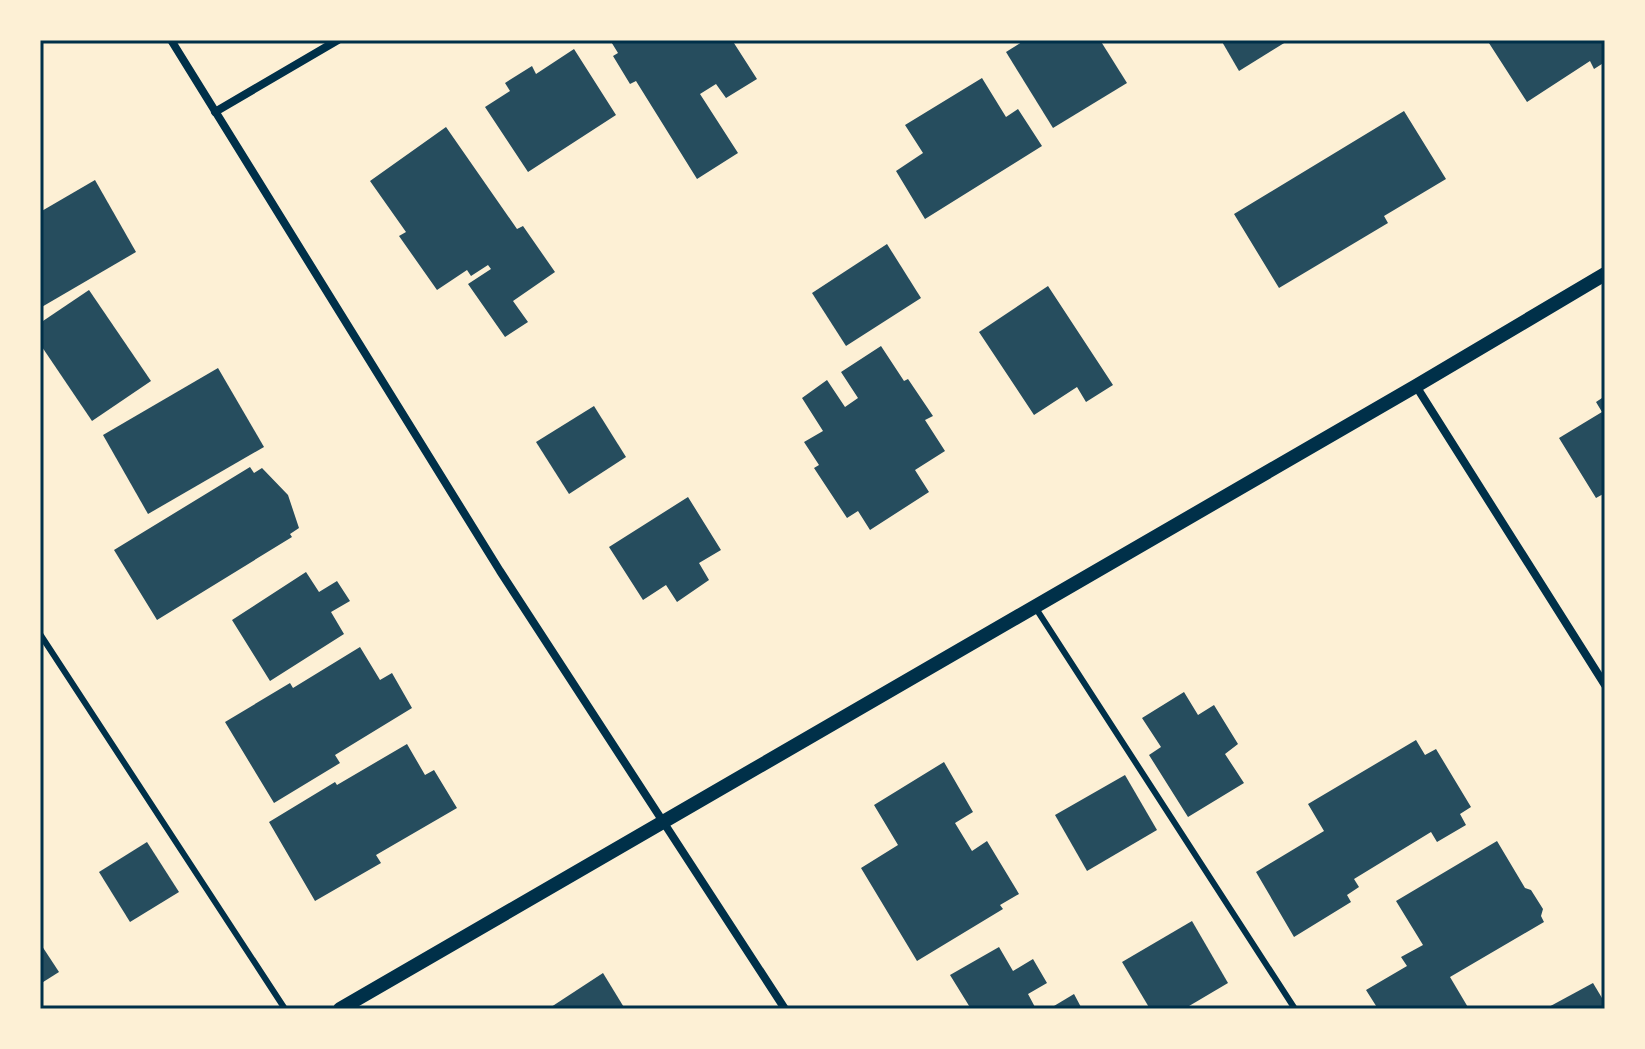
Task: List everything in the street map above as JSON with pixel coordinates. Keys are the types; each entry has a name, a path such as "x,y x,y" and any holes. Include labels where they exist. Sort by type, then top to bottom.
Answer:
{"street":[{"path":"171,40 500,571 785,1009"},
{"path":"215,112 338,40"},
{"path":"340,1009 1605,274"},
{"path":"1416,386 1605,685"}],"lane":[{"path":"1035,607 1295,1009"},
{"path":"40,634 285,1009"}],"building":[{"path":"610,40 732,40 757,79 726,98 716,84 700,94 738,153 697,179 636,81 630,84 613,56 618,53"},
{"path":"1025,40 1100,40 1127,83 1053,128 1006,52"},
{"path":"1221,40 1289,40 1239,71"},
{"path":"1487,40 1605,40 1605,62 1594,69 1590,61 1527,102"},
{"path":"574,49 616,115 528,172 485,107 510,91 505,83 532,66 536,74"},
{"path":"982,78 1006,117 1018,109 1042,146 925,219 896,171 923,153 905,125"},
{"path":"1404,111 1446,179 1384,216 1388,223 1279,288 1234,214"},
{"path":"446,127 517,229 523,226 555,272 513,301 528,322 505,337 468,284 491,269 488,265 471,276 467,270 437,290 399,236 406,232 370,181"},
{"path":"95,180 136,252 40,308 40,212"},
{"path":"887,244 921,298 846,346 812,293"},
{"path":"1048,286 1113,385 1086,402 1077,387 1034,415 979,332"},
{"path":"89,290 151,381 92,421 40,344 40,323"},
{"path":"881,346 904,381 908,379 933,416 925,420 945,451 915,470 929,492 870,530 858,511 847,518 814,468 819,465 804,442 823,431 802,398 827,380 845,407 858,398 841,372"},
{"path":"218,368 264,447 148,514 103,435"},
{"path":"1605,396 1605,493 1596,498 1559,438 1602,412 1596,402"},
{"path":"594,406 626,457 569,494 536,442"},
{"path":"250,467 254,473 262,468 288,495 299,528 290,534 292,537 157,620 114,550"},
{"path":"688,497 721,550 699,563 709,580 677,602 666,585 643,600 609,547"},
{"path":"306,572 319,592 337,581 350,601 331,612 344,634 270,681 232,620"},
{"path":"360,647 380,680 392,673 412,708 335,755 340,763 274,803 225,722 290,683 293,688"},
{"path":"1184,692 1198,715 1214,705 1238,744 1225,754 1244,783 1188,817 1149,755 1161,747 1142,718"},
{"path":"1416,740 1425,755 1436,749 1471,807 1460,814 1466,825 1437,842 1431,832 1354,879 1359,887 1347,895 1351,902 1294,937 1256,872 1324,831 1308,804"},
{"path":"407,744 425,775 434,770 457,808 376,855 381,863 315,901 269,822"},
{"path":"944,762 973,812 955,823 972,851 987,841 1019,894 1000,905 1003,909 917,961 861,868 898,845 874,805"},
{"path":"1125,775 1157,830 1087,871 1055,815"},
{"path":"1497,841 1525,888 1531,890 1543,909 1541,916 1544,922 1450,977 1469,1009 1378,1009 1366,990 1407,966 1401,957 1423,945 1396,901"},
{"path":"147,842 179,892 130,922 99,872"},
{"path":"1192,921 1228,983 1184,1009 1150,1009 1122,962"},
{"path":"40,943 59,972 40,984"},
{"path":"999,947 1013,971 1033,959 1047,983 1028,994 1036,1009 971,1009 950,975"},
{"path":"603,973 625,1009 548,1009"},
{"path":"1593,983 1605,1003 1605,1009 1545,1009"},
{"path":"1074,994 1082,1009 1049,1009"}]}
